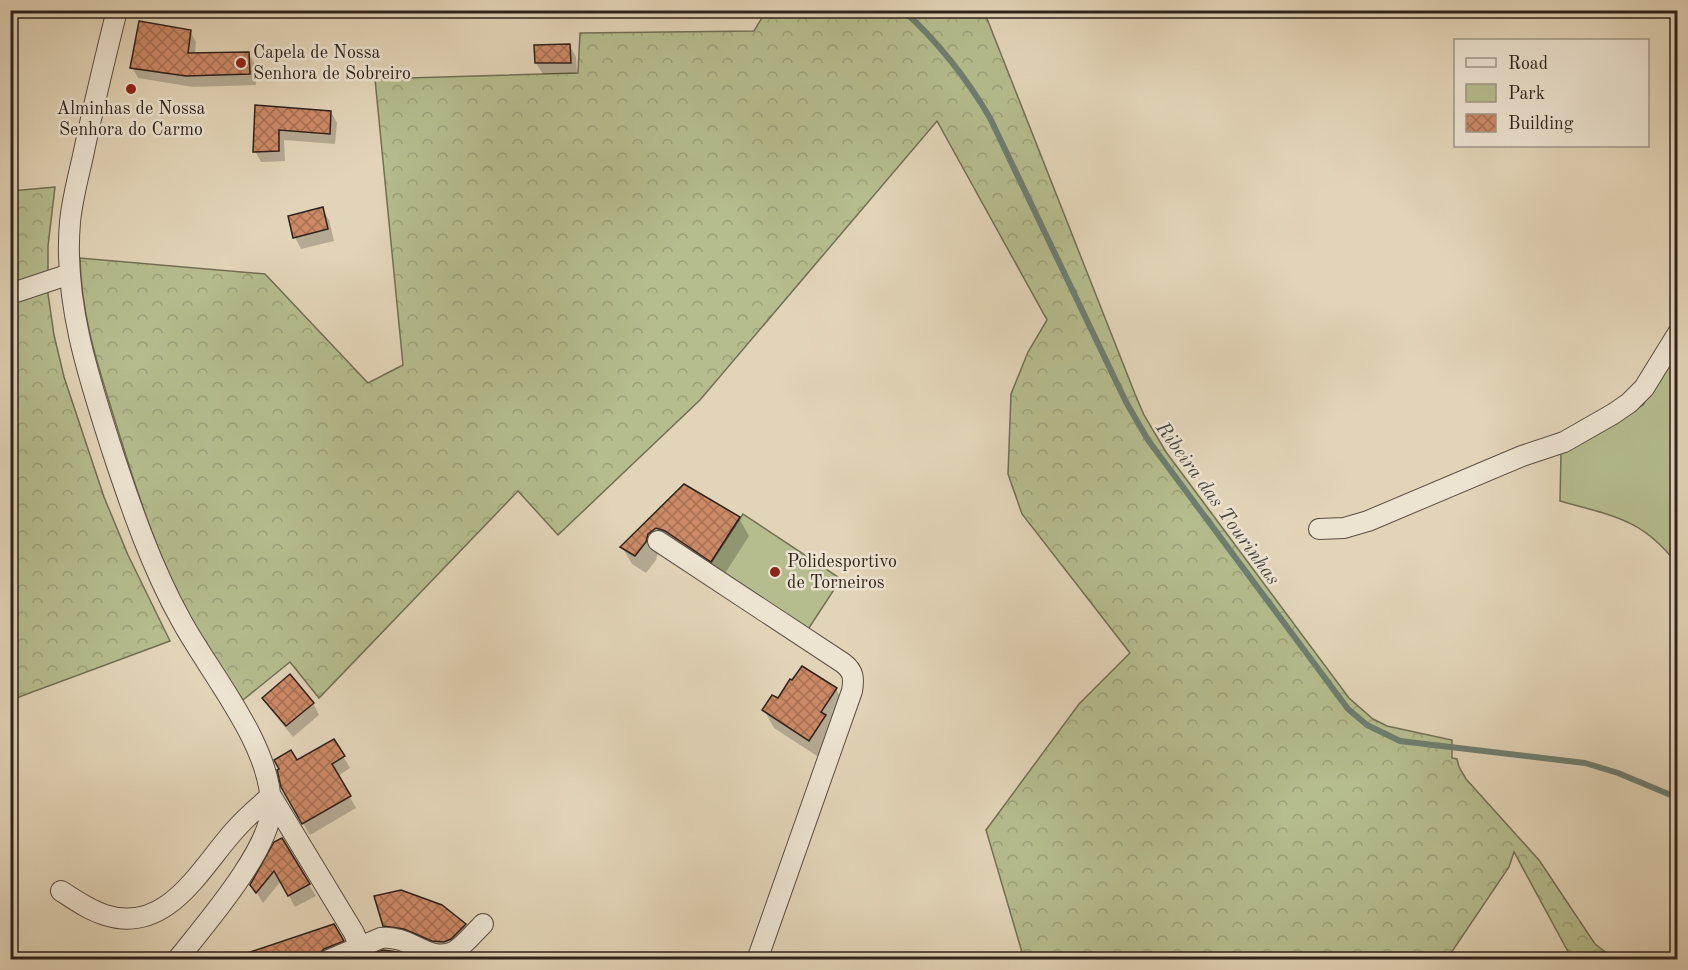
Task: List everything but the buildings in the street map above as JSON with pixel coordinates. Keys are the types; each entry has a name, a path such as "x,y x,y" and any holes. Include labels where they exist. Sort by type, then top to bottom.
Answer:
{"street":[{"path":"117,10 70,220 70,274 75,314 87,367 128,497 162,582 180,620 248,729 271,796 299,839 363,953"},
{"path":"10,294 70,274"},
{"path":"1319,529 1344,528 1362,523 1579,435 1637,396 1651,379 1677,333"},
{"path":"658,542 843,663 853,676 852,691 757,960"},
{"path":"61,891 92,910 107,916 140,919 156,914 190,885 234,830 271,796"},
{"path":"177,960 223,902 253,858 270,825 271,796"},
{"path":"330,959 363,953 381,938 396,938 430,953 451,953 483,924"}],"green space":[{"path":"766,11 984,11 1135,394 1144,415 1166,452 1349,698 1373,719 1387,726 1452,740 1452,758 1457,759 1466,779 1539,860 1595,944 1608,954 1624,959 1572,959 1514,852 1509,867 1447,959 1024,959 986,830 1079,704 1130,653 1022,514 1008,474 1011,394 1028,352 1047,320 937,121 700,400 558,535 518,491 319,698 290,662 243,700 210,653 193,623 168,573 148,521 96,357 83,298 80,258 265,274 368,383 403,365 375,79 578,73 580,33 754,31"},
{"path":"55,187 48,246 48,294 54,335 64,377 104,497 128,555 170,641 11,700 11,191"},
{"path":"1677,349 1677,564 1651,537 1625,521 1560,501 1561,452 1643,405"},
{"name":"Polidesportivo de Torneiros","path":"743,514 841,579 807,631 709,566"}],"waterway":[{"name":"Ribeira das Tourinhas","path":"903,10 951,61 990,118 1126,402 1148,440 1348,709 1367,725 1400,741 1585,763 1618,773 1678,798"}],"place":[{"name":"Capela de Nossa Senhora de Sobreiro","path":"241,63"},
{"name":"Alminhas de Nossa Senhora do Carmo","path":"131,89"},
{"name":"Polidesportivo de Torneiros","path":"775,572"}]}
